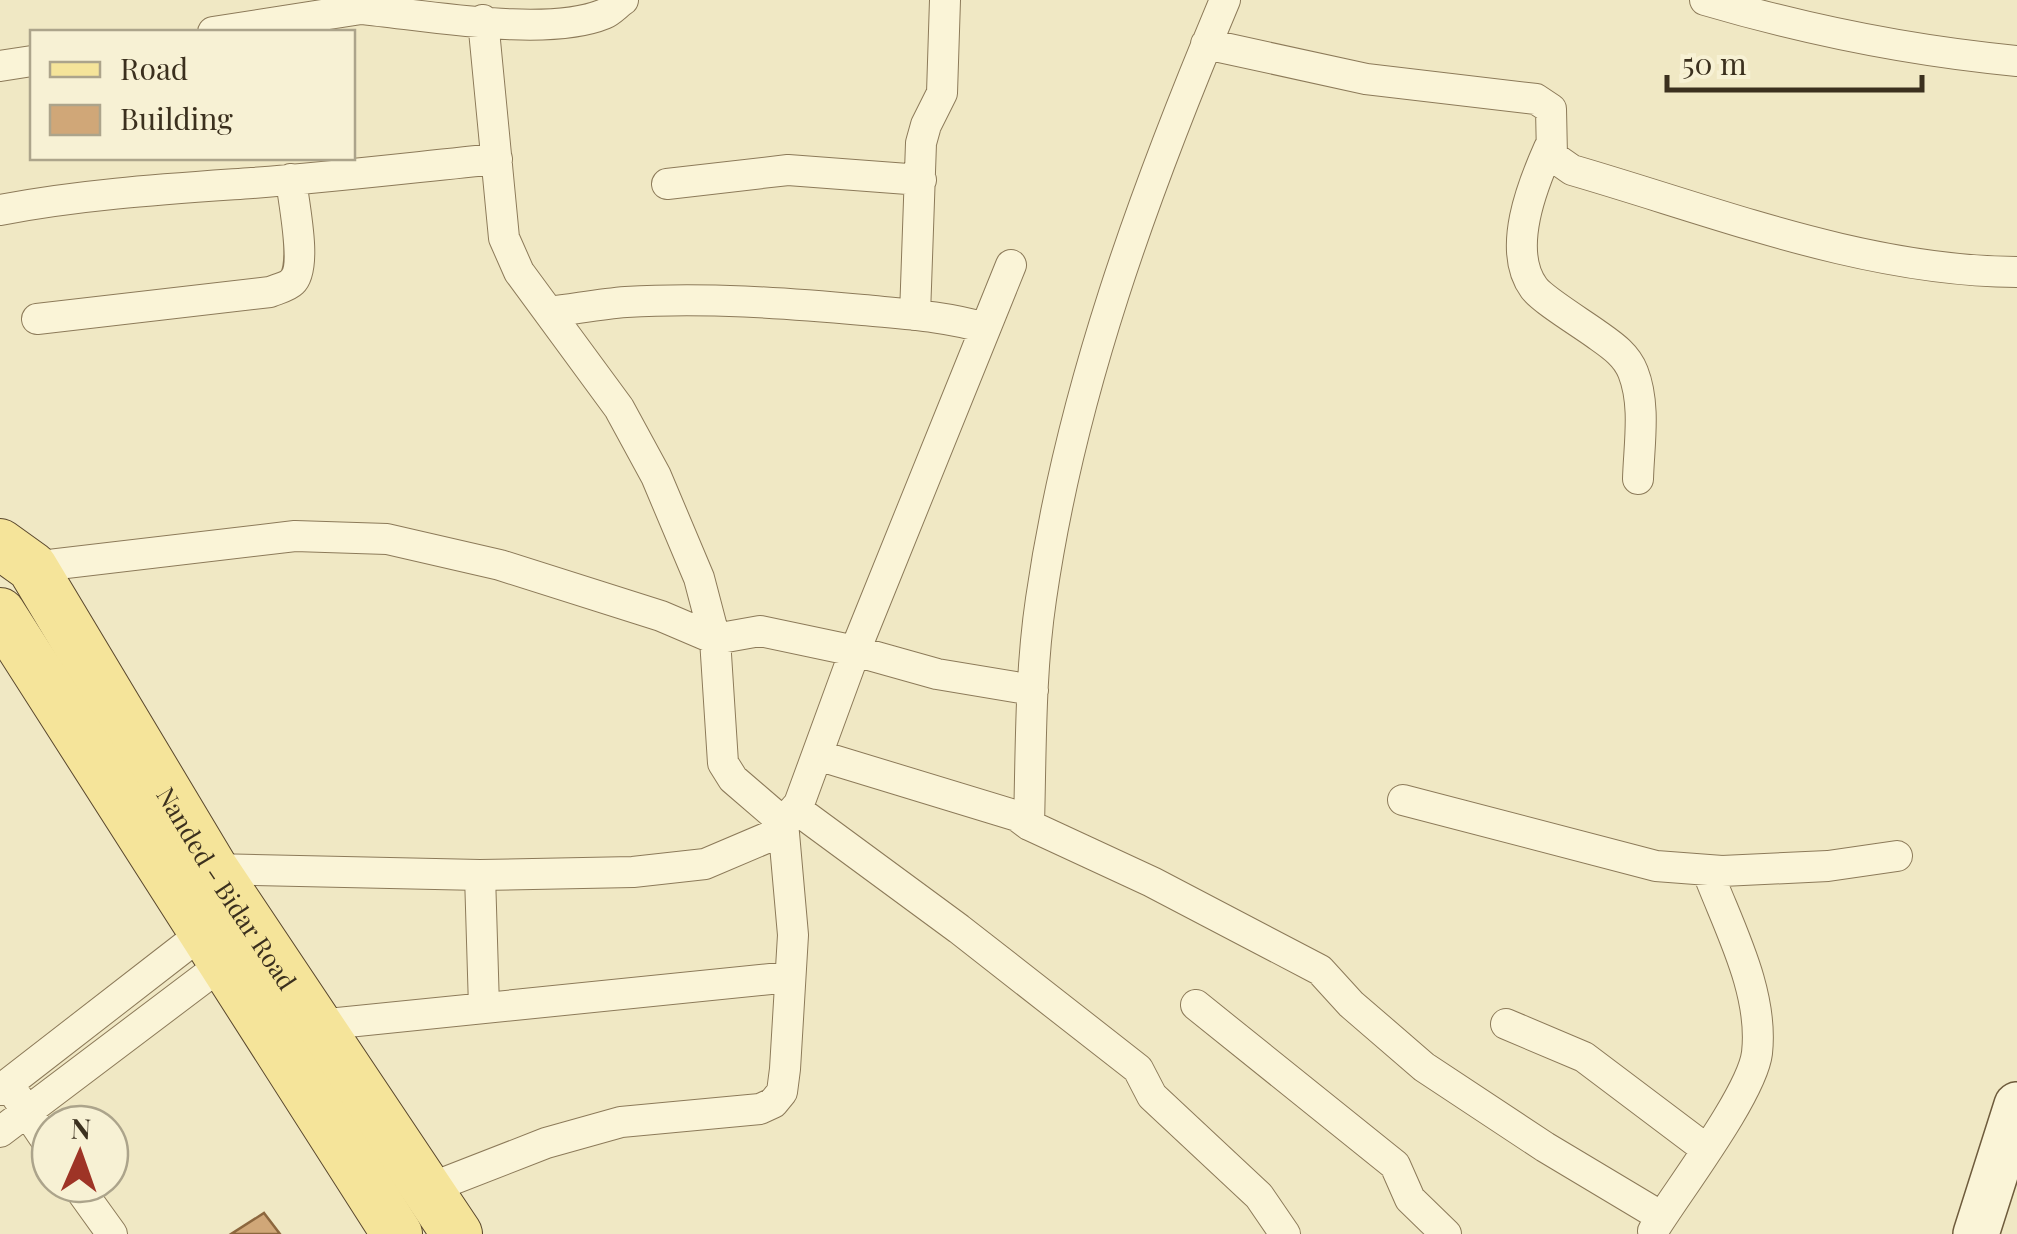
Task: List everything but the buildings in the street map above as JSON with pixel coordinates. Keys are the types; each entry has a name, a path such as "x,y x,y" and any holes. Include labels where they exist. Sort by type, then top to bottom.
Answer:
{"main road":[{"name":"Nanded - Bidar Road","path":"16,555 214,869 457,1234"},
{"name":"Nanded - Bidar Road","path":"0,613 397,1234"},
{"path":"1976,1234 2017,1105"}],"street":[{"path":"224,30 361,5 451,9 483,20 562,22 606,14 623,0"},
{"path":"915,315 921,143 942,93 945,0"},
{"path":"1029,825 1040,601 1067,454 1122,266 1225,0"},
{"path":"1704,0 1782,23 1869,42 2017,61"},
{"path":"483,20 504,238 519,272 618,408 656,476 699,578 715,638 723,763 733,779 960,929 1138,1069 1152,1096 1259,1196 1285,1234"},
{"path":"1206,44 1366,79 1536,99 1551,109 1549,148 1532,186 1522,258 1534,288 1619,351 1632,370 1641,404 1638,479"},
{"path":"0,66 30,61"},
{"path":"1549,148 1552,156 1572,170 1769,230 1964,271 2017,272"},
{"path":"0,210 142,189 497,159"},
{"path":"667,184 788,170 920,180"},
{"path":"36,319 270,292 292,284 300,258 291,179"},
{"path":"214,869 480,875 632,872 705,864 771,836 790,815 816,755 1010,265"},
{"path":"550,312 626,302 797,304 959,320 985,328"},
{"path":"16,555 296,536 387,539 500,565 661,616 715,638 760,630 937,674 1033,690"},
{"path":"816,755 1016,816 1320,970 1351,1004 1424,1068 1545,1146 1657,1226 1739,1095 1757,1053 1754,995 1707,870"},
{"path":"1403,800 1656,866 1707,870 1828,866 1897,856"},
{"path":"428,1189 546,1143 621,1122 760,1109 773,1103 782,1092 785,1070 792,935 790,815"},
{"path":"480,875 484,1007"},
{"path":"30,1117 4,1087 215,947"},
{"path":"0,1132 215,947"},
{"path":"318,1025 790,977"},
{"path":"1196,1006 1395,1165 1410,1199 1446,1234"},
{"path":"1506,1024 1584,1057 1706,1149"},
{"path":"90,1204 112,1234"}]}
